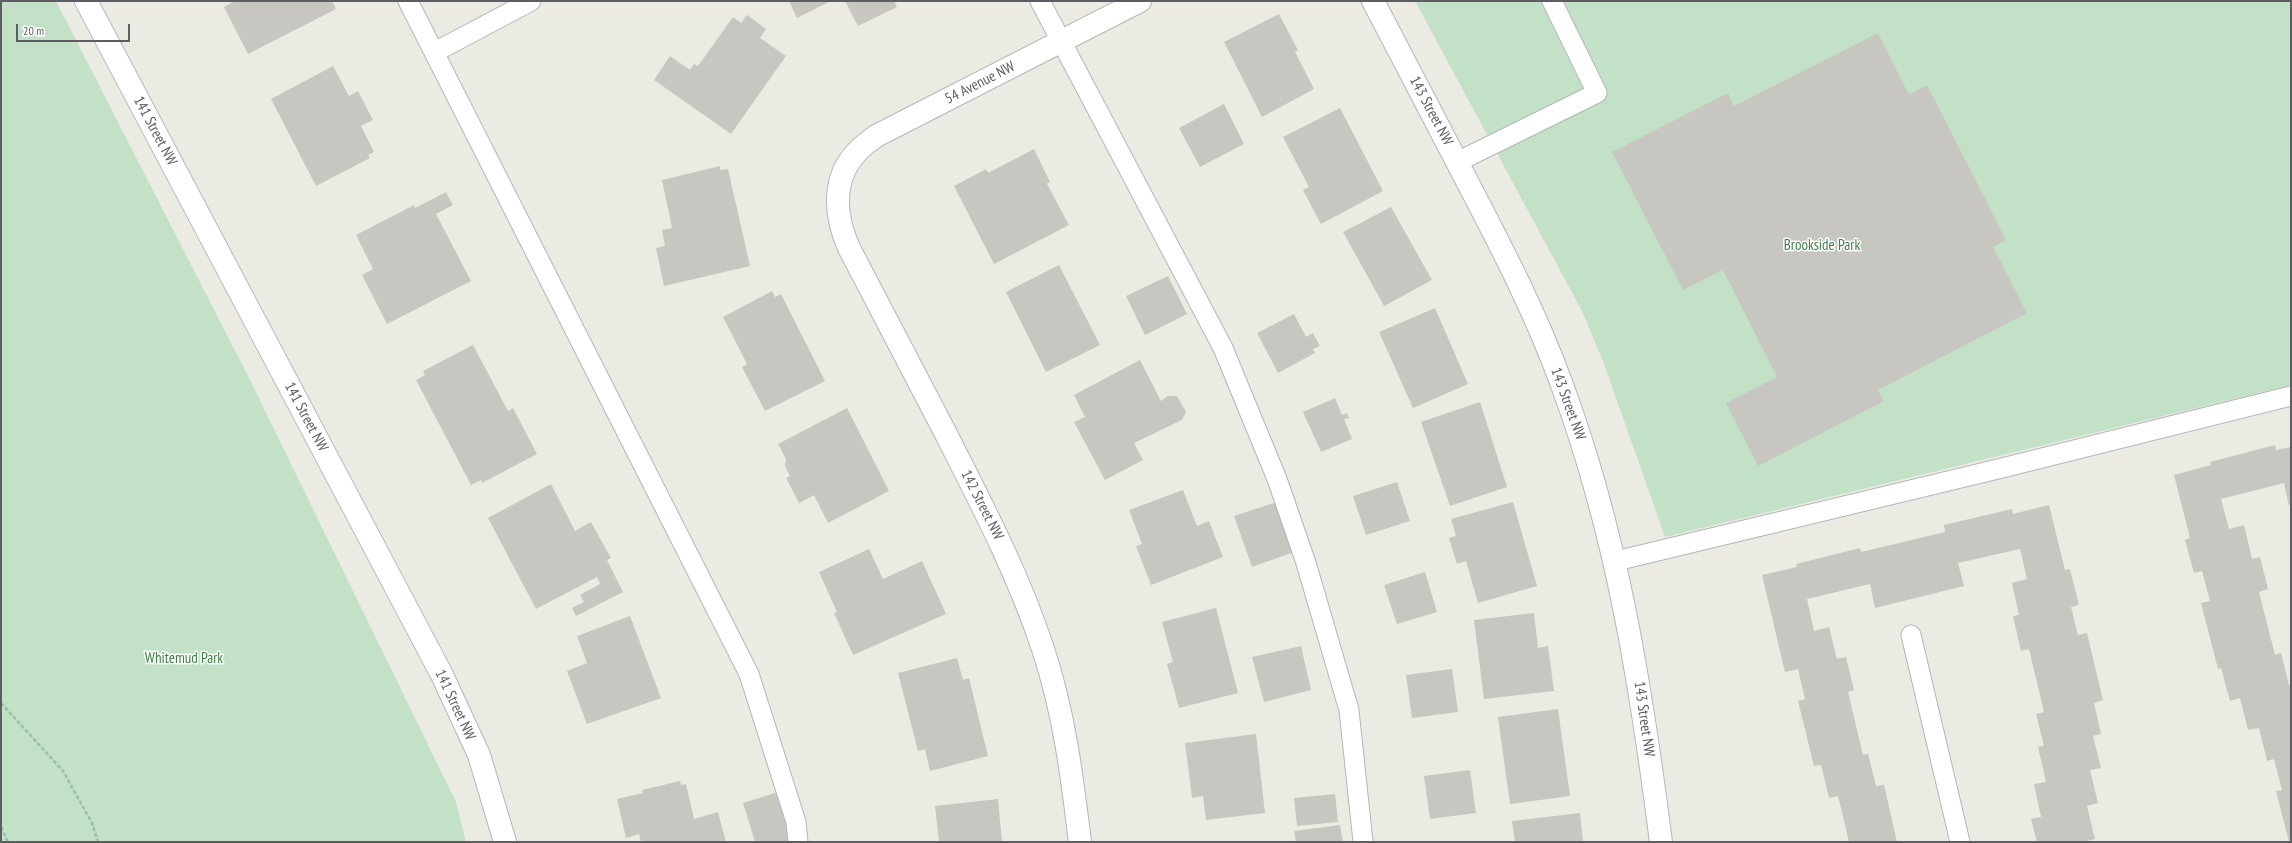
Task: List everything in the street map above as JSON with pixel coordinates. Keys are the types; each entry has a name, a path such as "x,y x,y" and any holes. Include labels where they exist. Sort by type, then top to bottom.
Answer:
{"street":[{"name":"141 Street NW","path":"86,1 442,675 479,755 505,842"},
{"name":"54 Avenue NW","path":"838,186 845,168 857,152 876,136 1140,1"},
{"name":"143 Street NW","path":"1373,1 1499,243 1562,384 1603,509 1616,561 1645,716 1661,842"},
{"name":"142 Street NW","path":"838,186 838,214 842,232 849,248 982,504 1011,564 1028,608 1043,650 1067,740 1080,842"}],"lane":[{"path":"408,1 749,674 796,822 798,842"},
{"path":"435,52 531,1"},
{"path":"1040,1 1223,348 1277,479 1306,563 1349,710 1363,842"},
{"path":"1457,162 1597,93 1552,1"},
{"path":"1616,561 2005,468 2291,396"},
{"path":"1911,635 1960,842"}],"path":[{"path":"1,703 63,770 92,822 98,842"},
{"path":"1,827 8,842"}],"green space":[{"name":"Whitemud Park","path":"1,1 56,1 250,380 456,802 466,842 1,842"},
{"name":"Brookside Park","path":"1415,1 2291,1 2291,385 1665,537 1603,361 1582,311"}],"building":[{"path":"235,1 332,1 336,9 248,54 224,7"},
{"path":"789,1 831,1 797,18"},
{"path":"845,1 894,1 897,7 858,26"},
{"path":"1279,14 1298,50 1295,52 1314,89 1262,117 1224,42"},
{"path":"747,15 766,29 760,38 786,56 731,134 654,80 670,56 690,70 694,64 698,66 733,17 741,23"},
{"path":"1878,33 1909,95 1927,85 2006,240 1993,247 2027,313 1878,390 1884,401 1758,466 1726,403 1777,377 1723,270 1683,290 1612,152 1728,93 1734,106"},
{"path":"333,66 349,96 358,91 373,120 361,126 374,152 368,155 370,158 316,186 271,99"},
{"path":"1224,104 1244,144 1200,167 1179,128"},
{"path":"1340,108 1383,191 1321,224 1303,190 1309,187 1283,137"},
{"path":"1034,149 1050,182 1047,184 1069,225 994,264 954,186 986,169 988,173"},
{"path":"720,166 720,170 728,169 750,266 664,286 656,248 665,246 662,230 672,228 662,180"},
{"path":"446,192 453,205 436,214 471,281 387,324 362,275 373,269 356,235 414,205 415,208"},
{"path":"1391,207 1432,280 1384,306 1343,232"},
{"path":"1059,265 1100,345 1046,372 1006,292"},
{"path":"1168,276 1187,314 1145,335 1126,296"},
{"path":"772,291 775,297 781,294 825,381 765,411 742,367 747,364 723,317"},
{"path":"1435,308 1468,384 1413,408 1379,332"},
{"path":"1294,314 1306,337 1313,333 1320,346 1313,349 1315,353 1278,373 1257,333"},
{"path":"473,345 508,411 513,408 537,454 482,483 481,480 471,485 416,380 425,375 423,371"},
{"path":"1140,360 1161,401 1168,396 1177,396 1186,412 1182,420 1134,443 1143,460 1105,480 1074,422 1085,417 1074,395"},
{"path":"1335,398 1342,415 1347,413 1349,418 1344,419 1352,439 1321,452 1303,412"},
{"path":"1480,402 1507,487 1450,506 1421,422"},
{"path":"847,408 889,491 828,523 814,495 799,503 786,478 790,476 785,466 786,459 778,444"},
{"path":"2275,445 2276,450 2291,447 2291,505 2289,506 2284,483 2221,499 2229,529 2244,525 2252,559 2260,557 2268,589 2259,592 2275,655 2281,653 2289,685 2291,685 2291,842 2289,842 2276,791 2282,790 2274,759 2267,761 2259,728 2248,730 2240,698 2230,701 2221,668 2218,669 2201,603 2210,601 2202,571 2194,573 2185,540 2190,538 2174,475 2211,465 2210,462"},
{"path":"1397,482 1410,521 1366,535 1353,496"},
{"path":"551,484 575,531 591,522 611,558 607,560 623,592 576,616 572,608 584,602 580,595 600,584 597,577 536,609 488,518"},
{"path":"1183,490 1197,526 1209,521 1223,557 1151,585 1136,546 1142,544 1129,510"},
{"path":"1280,501 1297,551 1252,567 1234,516"},
{"path":"1513,502 1537,586 1478,603 1466,561 1457,564 1449,538 1456,536 1451,519"},
{"path":"2049,505 2065,570 2070,569 2079,605 2071,607 2078,635 2087,633 2103,700 2094,703 2101,734 2093,736 2101,768 2090,770 2098,803 2087,806 2095,839 2083,842 2037,842 2031,819 2041,817 2034,784 2046,782 2038,747 2044,746 2036,714 2044,712 2029,649 2021,651 2013,616 2019,615 2012,583 2027,579 2020,549 1958,563 1964,586 1875,608 1870,584 1807,599 1814,631 1829,627 1837,659 1846,657 1854,690 1848,692 1863,755 1868,754 1876,786 1884,785 1897,842 1849,842 1838,796 1829,798 1821,765 1814,766 1798,701 1805,699 1798,669 1785,672 1762,575 1797,567 1796,564 1860,548 1861,552 1945,532 1944,525 2012,509 2013,514"},
{"path":"869,549 883,579 922,561 946,614 853,655 834,613 837,612 819,572"},
{"path":"1425,572 1437,612 1397,624 1384,585"},
{"path":"1216,608 1238,693 1179,708 1167,664 1173,662 1162,622"},
{"path":"1534,613 1538,648 1548,646 1554,691 1484,699 1474,620"},
{"path":"630,616 661,698 587,724 567,671 587,663 577,636"},
{"path":"1301,646 1311,690 1264,702 1252,657"},
{"path":"957,658 963,680 969,678 988,756 930,771 925,749 918,751 898,673"},
{"path":"1452,669 1458,712 1412,718 1406,675"},
{"path":"1558,709 1570,796 1510,804 1498,717"},
{"path":"1256,734 1265,813 1206,820 1203,796 1192,798 1185,743"},
{"path":"1470,770 1476,813 1430,819 1424,776"},
{"path":"680,781 681,785 686,784 694,819 718,812 726,842 641,842 639,834 626,838 617,799 643,793 642,790"},
{"path":"778,792 793,842 755,842 743,803"},
{"path":"1335,794 1338,822 1297,826 1294,798"},
{"path":"998,799 1002,842 939,842 935,806"},
{"path":"1580,813 1583,842 1515,842 1512,821"},
{"path":"1340,825 1343,842 1296,842 1294,831"}]}
